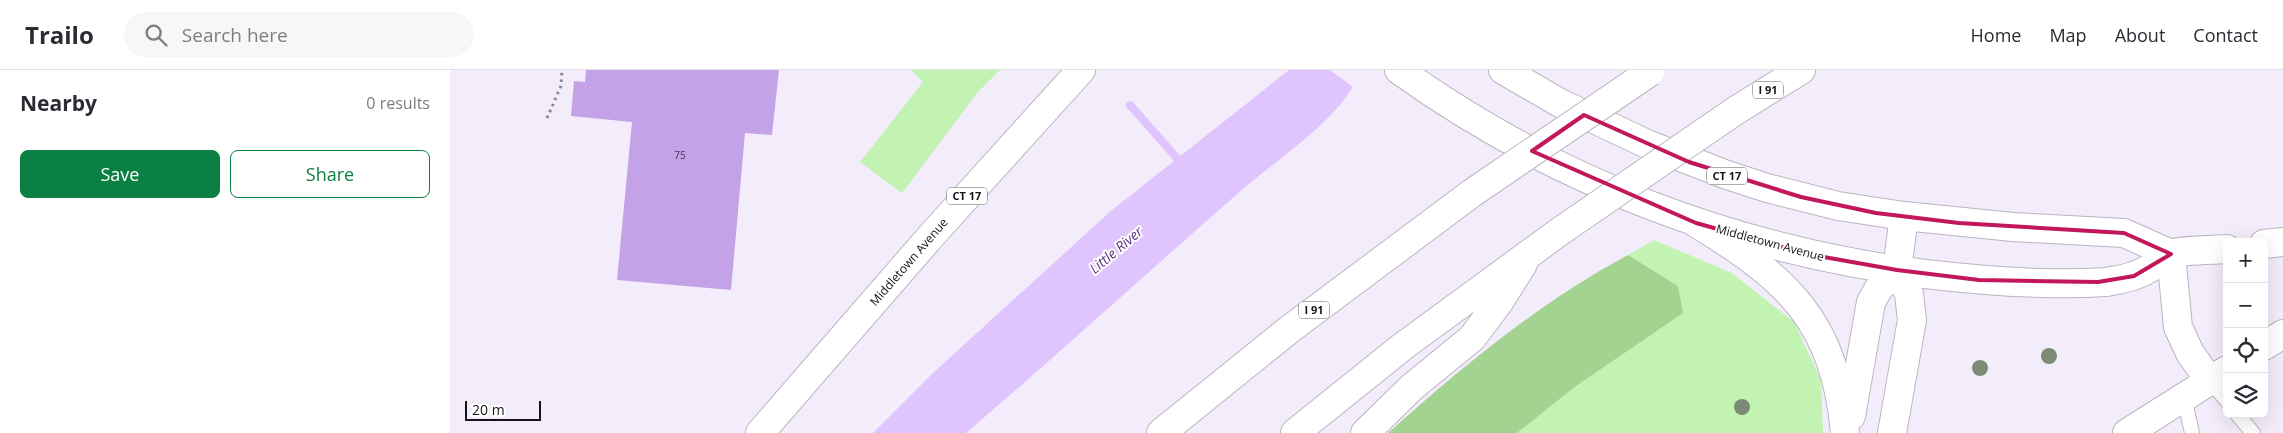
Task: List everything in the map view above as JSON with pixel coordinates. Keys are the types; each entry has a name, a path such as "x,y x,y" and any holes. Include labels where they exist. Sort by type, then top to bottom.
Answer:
{"main road":[{"name":"Middletown Avenue","path":"760,433 931,236 1081,70"},
{"name":"Middletown Avenue","path":"1399,70 1470,118 1530,151 1620,193 1696,223 1798,252 1897,270 1979,280 2098,282 2134,276 2171,254 2223,249"},
{"name":"Middletown Avenue","path":"1503,70 1603,125 1726,176 1801,197 1904,216 2004,226 2124,233 2171,254"},
{"name":"I 91","path":"1295,433 1402,347 1559,232 1735,111 1800,70"},
{"name":"I 91","path":"1161,433 1297,324 1472,193 1651,71"},
{"path":"1892,433 1912,320 1909,294 1897,270 1904,216"},
{"path":"1696,223 1770,274 1792,296 1812,321 1827,347 1837,377 1847,433"},
{"path":"2268,244 2283,242"},
{"path":"1365,433 1412,387 1472,338 1499,302 1529,254"},
{"path":"2128,433 2184,396 2221,384 2190,353 2178,327 2171,254"},
{"path":"1847,433 1871,302 1879,288 1897,270"},
{"path":"2268,343 2283,334"}],"lane":[{"path":"2184,396 2188,431"},
{"path":"2240,418 2253,433"}],"path":[{"path":"547,118 561,86 562,70"}],"highlighted area":[{"path":"1584,115 1689,162 1801,197 1876,213 1959,223 2124,233 2171,254 2134,276 2098,282 1979,280 1897,270 1807,254 1696,223 1532,151"}],"green space":[{"path":"911,70 1000,70 977,93 902,193 860,162 923,82"},
{"path":"1654,240 1732,273 1794,322 1821,380 1823,433 1517,433 1576,386 1678,286 1628,255"},
{"path":"1628,255 1678,286 1683,313 1576,386 1517,433 1388,433 1444,384 1503,337 1564,293"}],"water":[{"name":"Little River","path":"1289,70 1330,70 1353,87 1342,103 1314,131 1236,195 966,433 873,433 933,373 1112,210"}],"building":[{"path":"586,70 779,70 772,135 745,133 731,290 617,280 632,122 571,116 574,81 585,82"}],"waterway":[{"path":"1130,105 1183,165"}]}
